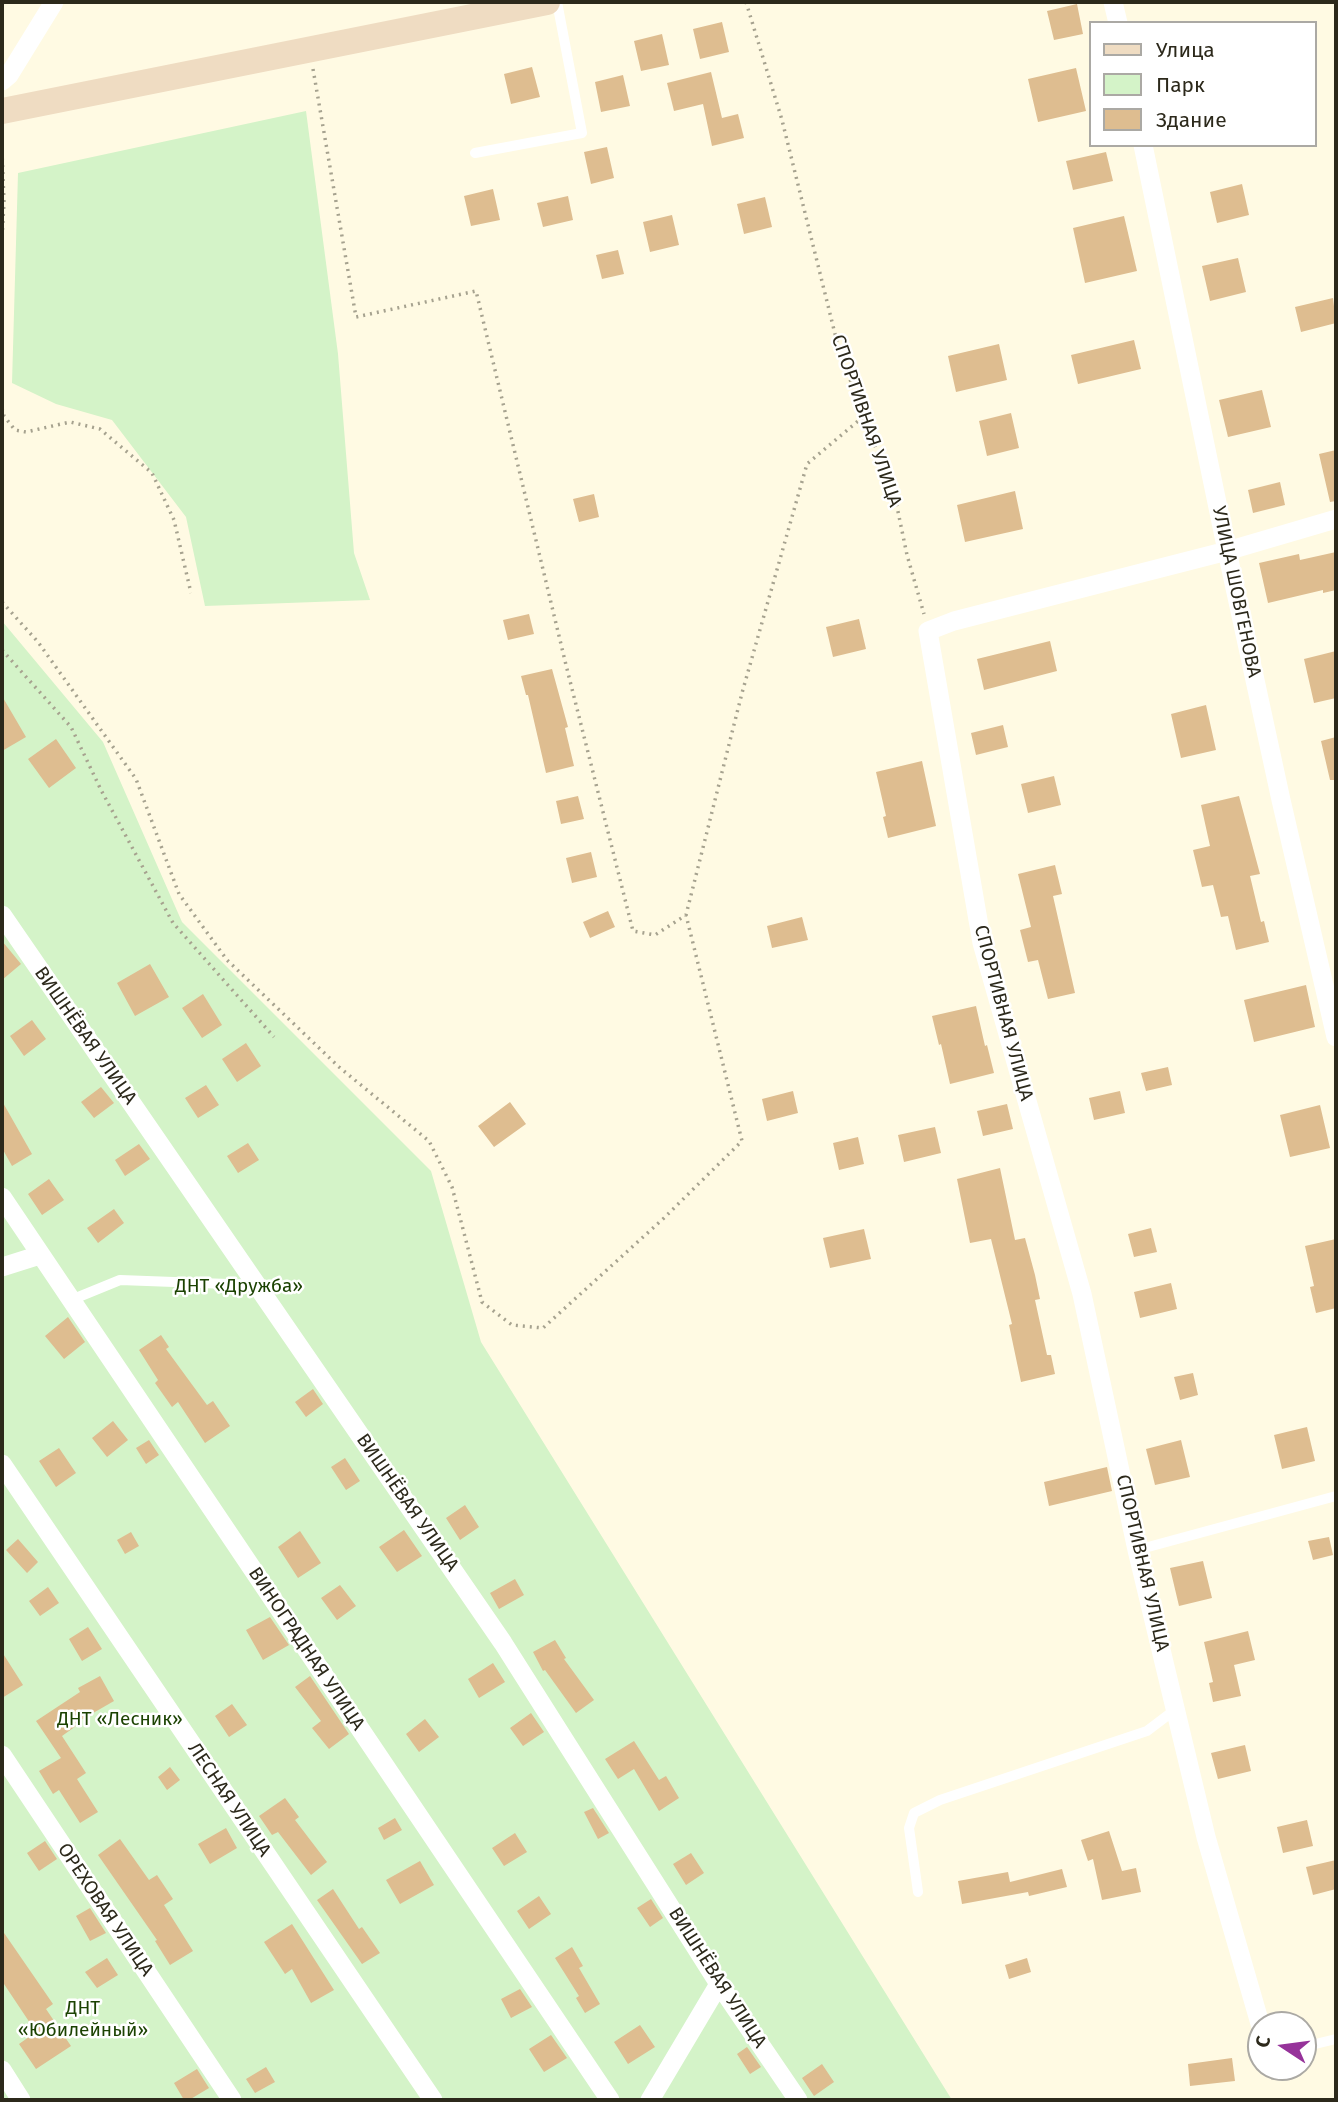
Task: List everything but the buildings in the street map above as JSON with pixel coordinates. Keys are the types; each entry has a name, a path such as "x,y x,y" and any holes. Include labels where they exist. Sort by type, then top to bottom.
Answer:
{"street":[{"path":"2,81 9,75 54,2"},
{"path":"2,111 309,50 452,11 547,2"},
{"path":"1113,2 1118,21"},
{"name":"УЛИЦА ШОВГЕНОВА","path":"1143,147 1227,551 1336,1037"},
{"path":"928,631 954,621 1227,551 1336,519"},
{"name":"СПОРТИВНАЯ УЛИЦА","path":"928,631 982,943 1082,1294 1138,1550 1206,1837 1256,2011"},
{"name":"ВИШНЁВАЯ УЛИЦА","path":"2,915 503,1643 719,1984 798,2100"},
{"name":"ВИНОГРАДНАЯ УЛИЦА","path":"2,1197 610,2100"},
{"path":"2,1268 40,1255"},
{"name":"ЛЕСНАЯ УЛИЦА","path":"2,1464 433,2100"},
{"name":"ОРЕХОВАЯ УЛИЦА","path":"2,1755 232,2100"},
{"path":"650,2100 719,1984"},
{"path":"2,2070 21,2100"}],"lane":[{"path":"475,153 582,133 557,2"},
{"path":"71,1300 120,1280 256,1285"},
{"path":"1138,1550 1336,1496"},
{"path":"918,1892 909,1828 914,1813 940,1800 1147,1731 1177,1708"},
{"path":"1317,2044 1336,2039"}],"path":[{"name":"СПОРТИВНАЯ УЛИЦА","path":"746,2 782,120 839,350 896,502 928,631"},
{"path":"309,50 356,317 476,291 633,931 656,935 686,915"},
{"path":"2,151 2,239"},
{"path":"2,408 4,416 15,430 26,432 70,422 100,429 152,473 174,520 191,593"},
{"path":"2,602 38,642 136,779 179,894 226,960 339,1068 429,1141 452,1187 482,1303 512,1325 543,1328 664,1218 742,1142 686,915 742,693 807,464 864,416"},
{"path":"2,650 71,727 101,790 173,923 274,1037"}],"green space":[{"path":"306,111 338,354 354,553 370,600 205,606 186,517 112,420 56,404 12,383 18,173"},
{"name":"ДНТ «Дружба»","path":"2,621 103,742 182,922 431,1171 481,1342 952,2100 2,2100"}],"park label":[{"name":"ДНТ «Лесник»","path":"120,1720"},
{"name":"ДНТ «Юбилейный»","path":"83,2020"}]}
